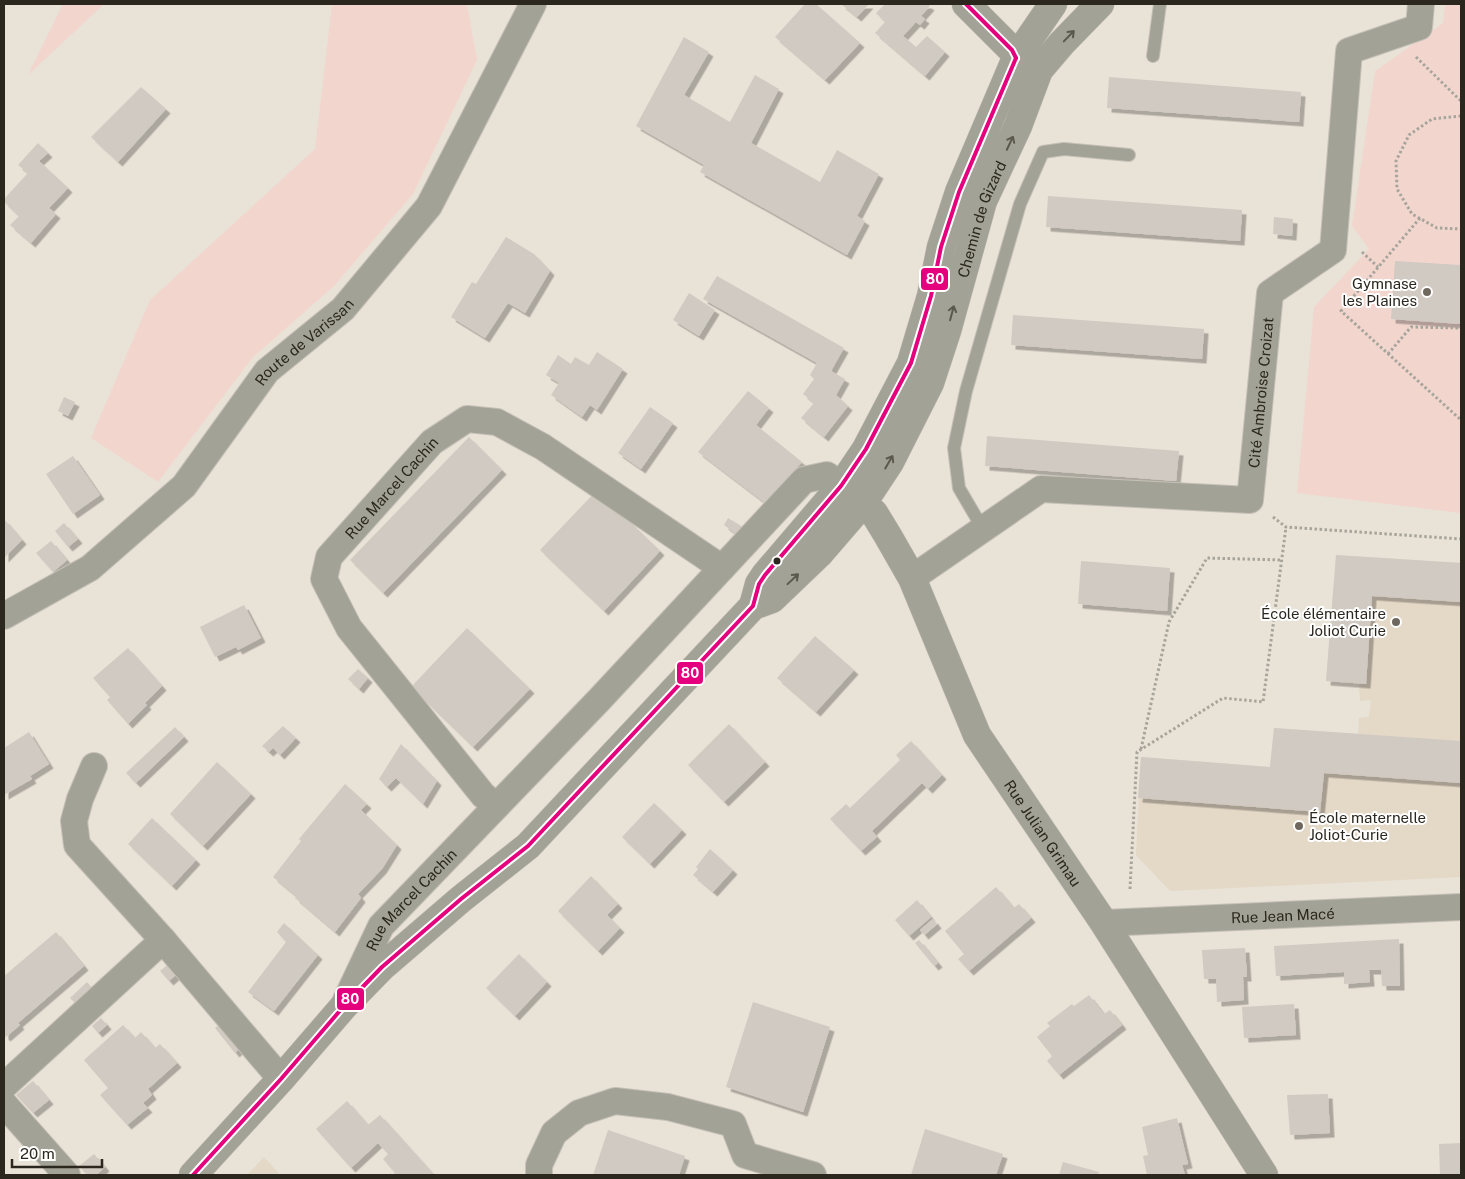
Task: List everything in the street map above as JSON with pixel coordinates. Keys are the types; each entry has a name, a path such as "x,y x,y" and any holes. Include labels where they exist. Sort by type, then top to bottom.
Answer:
{"street":[{"name":"Route de Varissan","path":"4,616 90,568 184,486 267,371 343,309 429,206 533,4"},
{"path":"966,4 1028,64"},
{"name":"Chemin de Gizard","path":"840,486 866,449 911,363 931,296 941,247 959,192 1028,64 1053,4"},
{"name":"Chemin de Gizard","path":"863,503 890,462 930,384 947,332 983,201 1018,126 1028,64 1062,43 1100,4"},
{"name":"Cité Ambroise Croizat","path":"1250,500 1270,293 1333,250 1349,51 1419,27 1421,4"},
{"name":"Rue Marcel Cachin","path":"496,806 477,788 349,628 324,579 329,558 432,442 467,419 498,422 543,447 722,568"},
{"name":"Rue Marcel Cachin","path":"344,1006 381,926 599,700 804,480 827,475 840,486 765,575 759,584 753,606"},
{"name":"Rue Julian Grimau","path":"840,486 874,513 912,578 977,734 1104,923 1264,1175"},
{"path":"912,578 1041,489 1250,500"},
{"name":"Rue Marcel Cachin","path":"193,1175 281,1079 344,1006 382,967 461,899 528,846 753,606 772,599 819,554 863,503"},
{"path":"94,766 80,799 74,821 77,845 163,940 281,1079"},
{"name":"Rue Jean Macé","path":"1104,923 1461,907"},
{"path":"4,1086 163,940"},
{"path":"539,1175 539,1165 554,1133 579,1113 615,1100 668,1107 734,1124 745,1155 813,1175"},
{"path":"4,1104 67,1175"}],"lane":[{"path":"1153,56 1160,4"},
{"path":"983,529 959,488 954,448 966,391 1020,204 1043,152 1064,149 1129,155"}],"path":[{"path":"1394,36 1461,101"},
{"path":"1461,116 1432,119 1409,135 1396,161 1397,189 1412,214 1437,228 1461,229"},
{"path":"1420,218 1341,311 1461,420"},
{"path":"1388,354 1411,326 1461,328"},
{"path":"1250,500 1286,527 1461,539"},
{"path":"1130,888 1137,752 1223,698 1263,702 1286,527"},
{"path":"1141,750 1169,622 1207,558 1282,560"}],"shaded area":[{"path":"63,4 104,4 28,75"},
{"path":"332,4 467,4 477,60 413,194 333,287 253,357 158,482 91,438 150,300 315,149"},
{"path":"1445,4 1461,4 1461,513 1297,493 1314,307 1369,249 1352,226 1375,71 1443,23"},
{"name":"École maternelle Joliot-Curie","path":"1336,555 1461,563 1461,877 1170,891 1136,855 1141,757 1270,767 1274,728 1358,734 1359,718 1369,717 1371,700 1360,701 1359,684 1326,681"},
{"path":"264,1157 280,1175 247,1175 249,1173"}],"building":[{"path":"805,4 816,4 860,43 825,80 775,37"},
{"path":"841,4 869,4 857,17"},
{"path":"885,4 927,4 930,6 921,16 925,19 920,25 916,22 903,36 916,47 927,36 945,52 925,76 875,33 885,22 876,13"},
{"path":"684,37 709,52 684,95 730,122 755,75 779,89 751,143 820,182 837,150 879,174 857,216 865,221 847,255 700,172 704,165 636,126"},
{"path":"1109,77 1301,92 1299,122 1107,108"},
{"path":"141,87 166,109 118,162 91,137"},
{"path":"38,143 48,153 39,161 68,188 49,208 56,214 31,243 10,225 19,216 4,202 4,199 28,173 18,165"},
{"path":"1048,196 1242,210 1240,241 1046,227"},
{"path":"1274,217 1293,219 1292,236 1273,234"},
{"path":"506,237 534,254 550,271 525,313 508,303 485,338 451,317 472,282 476,284"},
{"name":"Gymnase les Plaines","path":"1395,261 1461,265 1461,324 1391,319"},
{"path":"717,276 844,348 831,371 845,379 836,395 848,406 824,437 801,418 814,403 803,394 814,379 810,375 817,363 703,299"},
{"path":"689,293 715,310 699,336 673,320"},
{"path":"1013,315 1204,329 1202,359 1011,345"},
{"path":"597,352 623,369 597,410 590,405 582,417 551,395 559,383 546,375 558,355 571,364 575,357 589,365"},
{"path":"748,391 769,408 756,425 802,462 765,503 698,452"},
{"path":"64,397 75,402 68,416 58,411"},
{"path":"650,407 673,423 641,469 618,453"},
{"path":"987,436 1179,451 1176,481 985,466"},
{"path":"469,437 502,470 383,593 350,560"},
{"path":"73,456 100,495 73,514 46,474"},
{"path":"597,490 660,551 604,611 540,550"},
{"path":"728,518 743,527 736,534 724,525"},
{"path":"4,519 22,540 4,558"},
{"path":"64,523 78,539 68,547 55,531"},
{"path":"51,541 67,560 53,572 36,553"},
{"path":"1336,555 1461,563 1461,602 1372,596 1366,684 1326,681"},
{"path":"1081,561 1170,568 1167,611 1078,604"},
{"path":"244,605 261,638 238,650 236,647 215,657 200,627"},
{"path":"467,628 530,689 473,747 411,687"},
{"path":"815,636 854,670 816,712 777,678"},
{"path":"128,648 162,686 128,724 107,700 110,697 93,678"},
{"path":"358,669 368,678 359,689 348,679"},
{"path":"729,724 765,762 724,802 688,765"},
{"path":"283,726 296,738 280,755 273,748 269,752 262,746"},
{"path":"175,727 184,737 136,783 126,773"},
{"path":"1274,728 1461,741 1461,783 1324,773 1320,812 1138,798 1141,757 1270,767"},
{"path":"29,732 49,764 30,776 32,779 4,795 4,748"},
{"path":"911,741 942,775 928,789 922,783 872,831 877,837 861,851 830,819 846,804 850,808 900,760 896,755"},
{"path":"401,744 437,781 423,804 396,778 387,787 379,779"},
{"path":"217,762 251,794 203,846 170,814"},
{"path":"345,784 367,804 361,810 397,845 382,869 358,894 361,898 335,932 273,877 301,841 299,839"},
{"path":"654,803 682,830 650,864 622,837"},
{"path":"152,818 196,860 172,886 128,844"},
{"path":"710,849 733,870 713,892 693,875 698,869 696,867"},
{"path":"591,876 618,904 607,915 620,928 598,951 558,911"},
{"path":"996,887 1014,908 1019,904 1031,918 969,971 958,959 964,954 945,931"},
{"path":"917,900 931,917 909,936 895,920"},
{"path":"933,919 937,924 924,935 920,930"},
{"path":"284,923 318,955 274,1011 248,992 286,942 277,932"},
{"path":"56,932 84,966 18,1023 20,1025 6,1037 4,1035 4,976"},
{"path":"1399,939 1400,986 1382,986 1381,970 1369,970 1370,982 1344,984 1344,972 1276,976 1274,946"},
{"path":"919,940 938,963 934,966 915,943"},
{"path":"1245,948 1247,977 1243,977 1244,1000 1217,1002 1216,979 1204,979 1202,950"},
{"path":"519,954 547,982 515,1016 486,988"},
{"path":"172,961 180,971 169,981 160,971"},
{"path":"87,982 99,996 82,1010 70,998"},
{"path":"1089,995 1104,1014 1110,1010 1122,1025 1059,1075 1047,1061 1052,1056 1037,1037 1050,1026 1047,1023 1072,1004 1074,1006"},
{"path":"753,1002 830,1027 803,1112 726,1087"},
{"path":"1294,1004 1296,1035 1244,1038 1242,1007"},
{"path":"101,1018 107,1025 98,1033 92,1026"},
{"path":"224,1021 244,1044 235,1053 215,1028"},
{"path":"123,1025 135,1038 141,1032 155,1048 160,1044 177,1063 148,1089 152,1095 143,1103 148,1108 127,1125 100,1095 108,1088 84,1060"},
{"path":"33,1081 49,1100 33,1113 16,1095"},
{"path":"1328,1094 1330,1133 1290,1135 1287,1095"},
{"path":"347,1101 368,1125 380,1115 434,1175 392,1175 395,1173 383,1159 388,1154 378,1143 351,1168 316,1129"},
{"path":"1177,1118 1188,1164 1182,1165 1185,1175 1147,1175 1143,1156 1148,1155 1142,1127"},
{"path":"925,1129 1003,1154 996,1175 911,1175"},
{"path":"608,1130 685,1156 679,1175 593,1175"},
{"path":"1461,1143 1461,1175 1440,1175 1439,1144"},
{"path":"94,1154 105,1167 96,1175 87,1175 79,1166"},
{"path":"1063,1162 1099,1172 1098,1175 1059,1175"}],"transit line":[{"name":"80","path":"966,4 1012,50 1016,58"},
{"name":"80","path":"193,1175 281,1079 344,1006 382,967 461,899 528,846 753,606 759,584 765,575 841,486 866,449 911,363 931,296 941,247 959,192 1016,58"}],"place":[{"name":"Gymnase les Plaines","path":"1427,292"},
{"name":"École élémentaire Joliot Curie","path":"1396,622"},
{"name":"École maternelle Joliot-Curie","path":"1299,826"}]}
